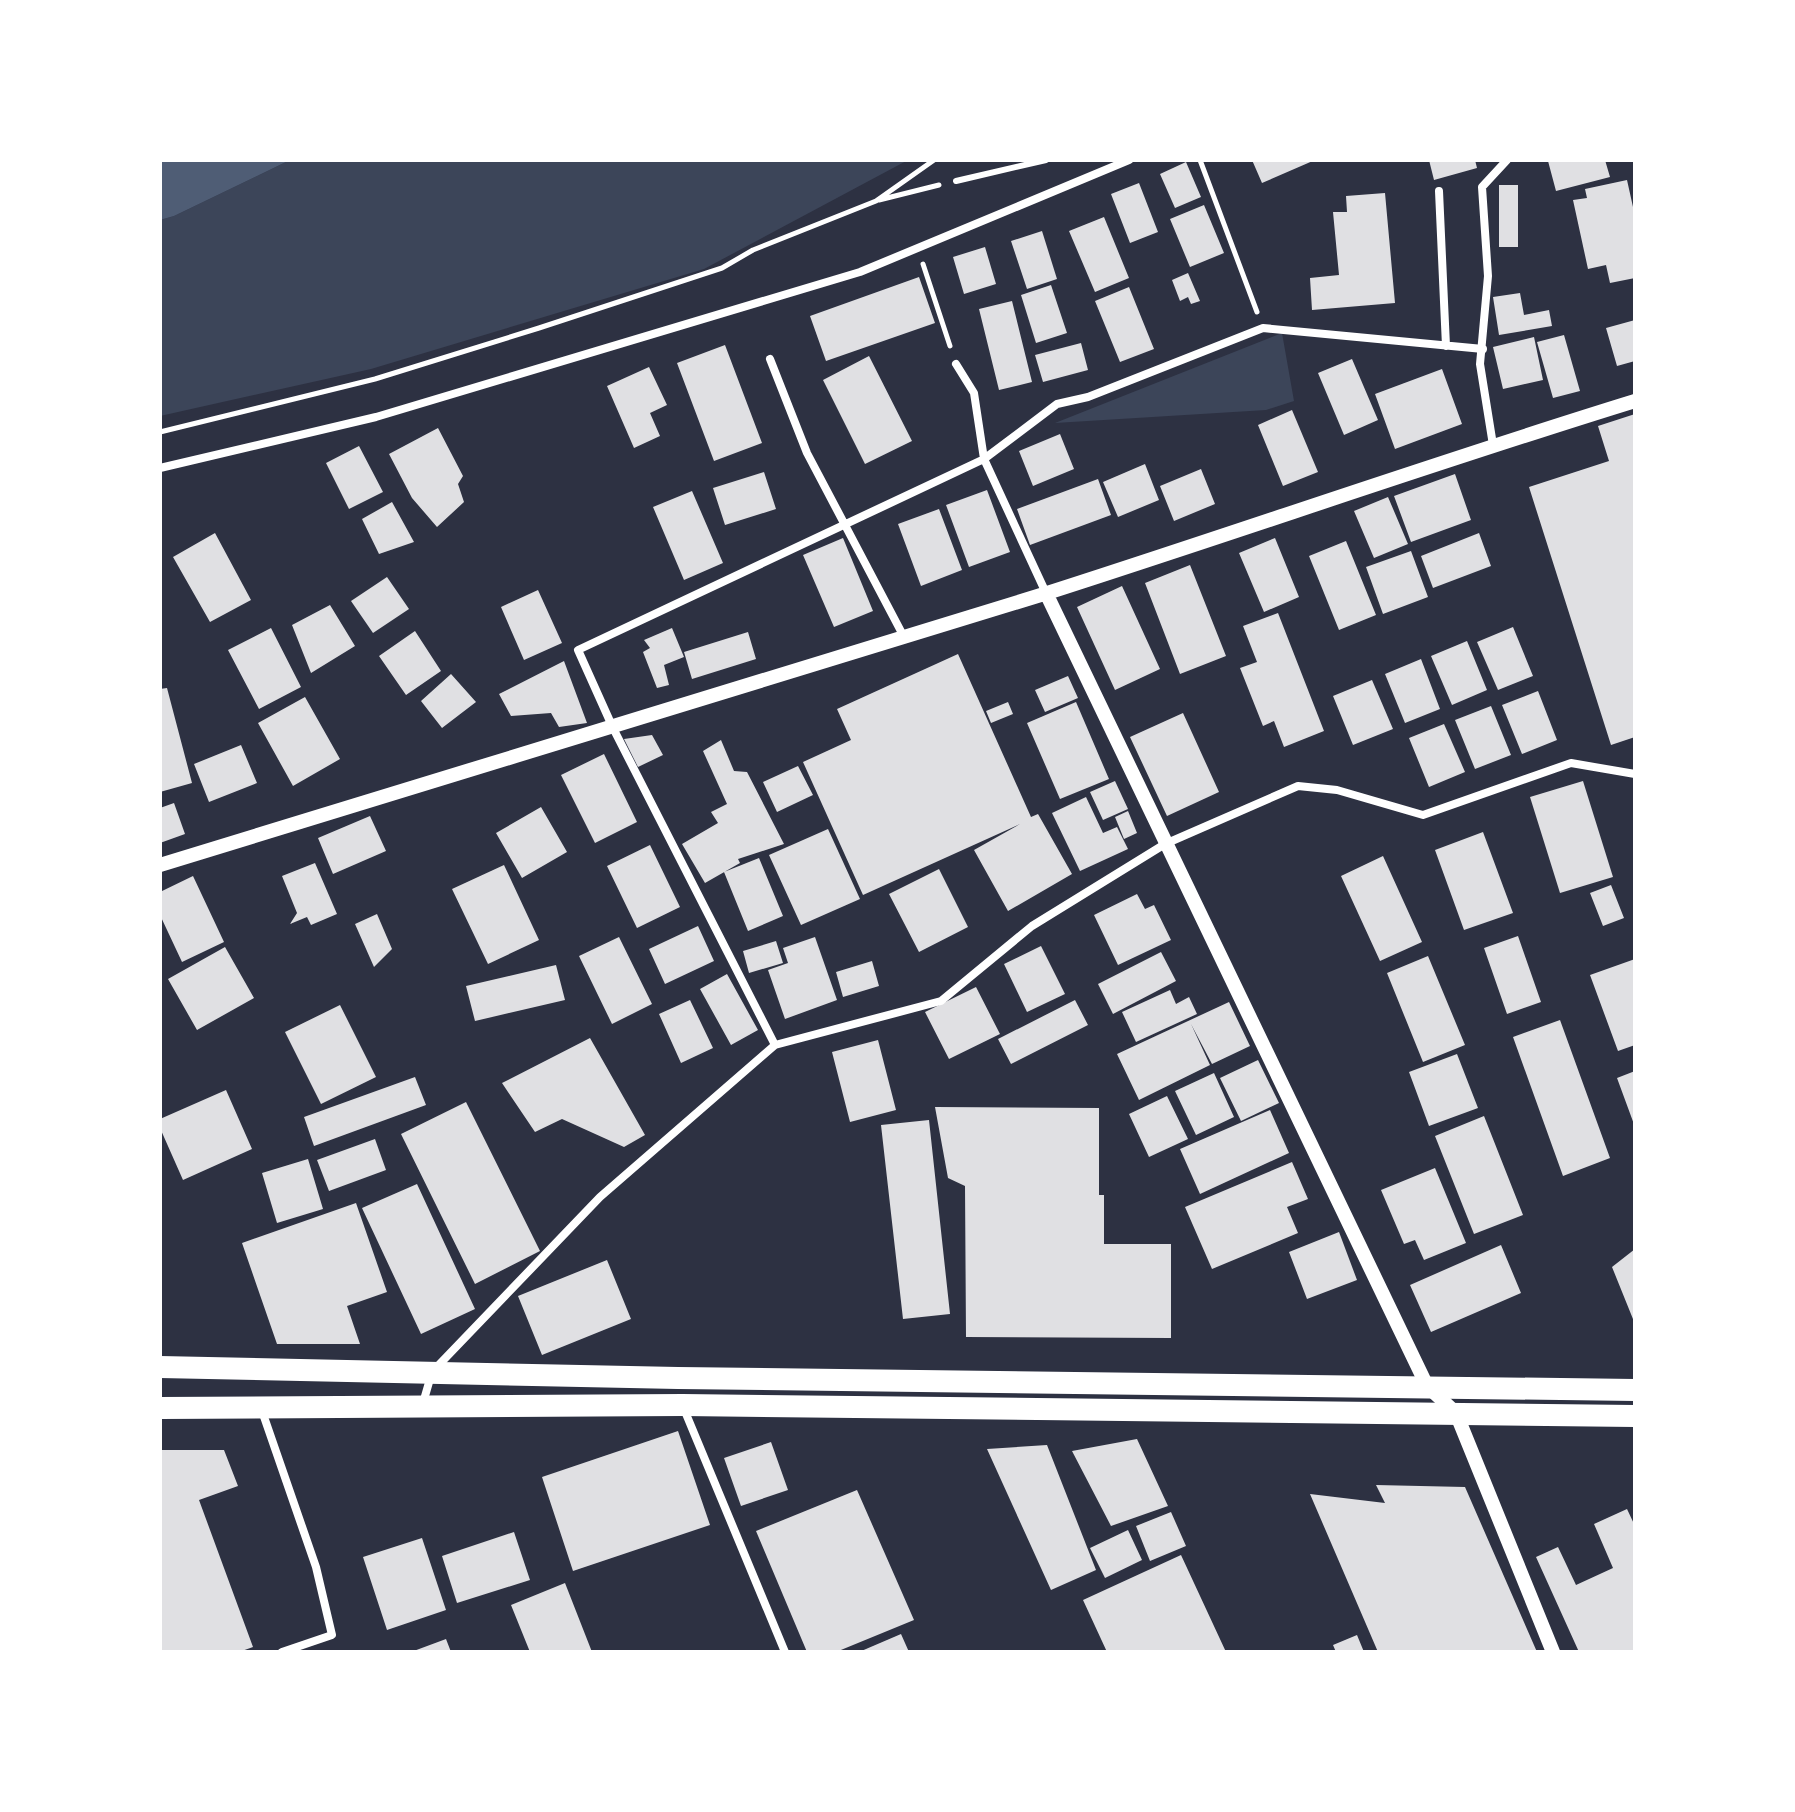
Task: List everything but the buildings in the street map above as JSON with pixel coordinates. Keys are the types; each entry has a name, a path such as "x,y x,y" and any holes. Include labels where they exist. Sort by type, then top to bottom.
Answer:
{"highway":[{"path":"160,1367 678,1378 1635,1390"},
{"path":"160,1408 683,1405 1635,1416"}],"street":[{"path":"160,468 376,417 860,272 1129,160"},
{"path":"1493,445 1480,364 1488,276 1482,187 1507,160"},
{"path":"1439,191 1446,346"},
{"path":"775,1045 613,728 578,650 984,459 1057,404 1088,397 1263,328 1483,349"},
{"path":"770,359 807,453 904,637"},
{"path":"956,364 974,393 984,459 1046,593 1427,1386 1456,1413 1553,1652"},
{"path":"160,865 1046,593 1635,401"},
{"path":"422,1408 432,1372 600,1197 775,1045 941,1001 1032,926 1165,844 1298,786 1337,790 1423,815 1571,763 1635,774"},
{"path":"683,1405 785,1652"},
{"path":"260,1406 316,1567 332,1635 282,1652"}],"lane":[{"path":"956,181 1046,160"}],"path":[{"path":"876,201 934,160"},
{"path":"1200,160 1263,328"},
{"path":"160,432 375,379 539,328 722,268 753,250 876,201 956,181"},
{"path":"929,281 956,364"}],"shaded area":[{"path":"160,160 290,160 160,220"},
{"path":"290,160 908,160 704,269 371,369 160,416 160,220"},
{"path":"1282,333 1294,401 1266,410 1055,423"}]}
